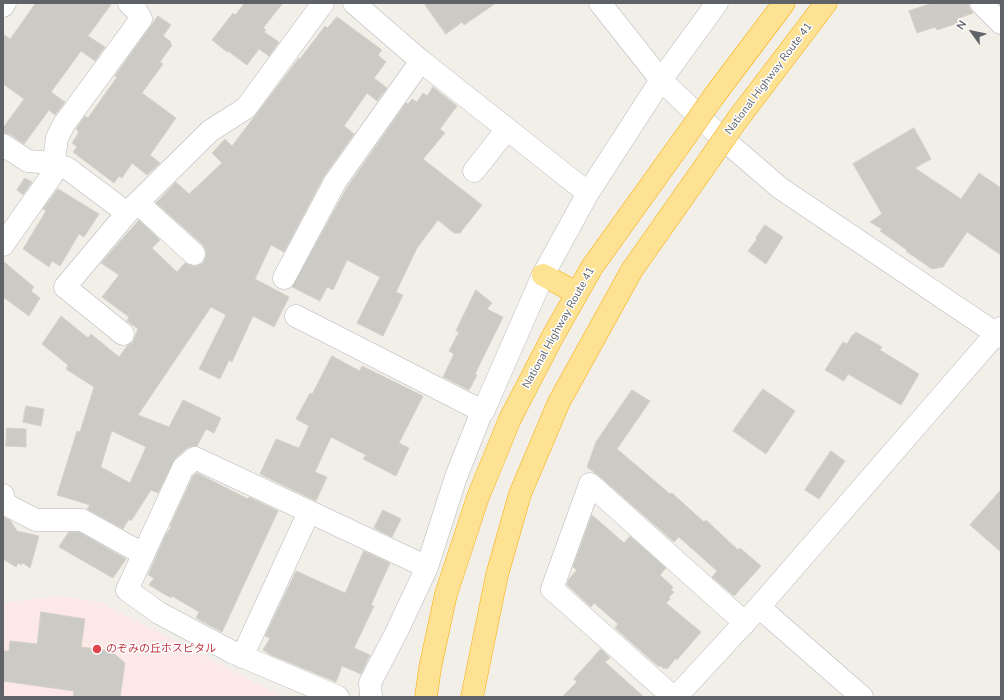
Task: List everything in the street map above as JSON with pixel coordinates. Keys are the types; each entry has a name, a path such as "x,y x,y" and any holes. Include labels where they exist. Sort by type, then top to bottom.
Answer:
{"highway":[{"name":"National Highway Route 41","path":"426,697 430,668 446,594 478,497 510,419 553,336 592,267 714,96 784,3"},
{"name":"National Highway Route 41","path":"475,693 497,575 520,494 559,402 632,270 737,120 826,3"},
{"path":"543,275 577,294"}],"street":[{"path":"3,245 52,175 57,138 64,124 141,19 136,10 129,3"},
{"path":"123,334 65,287 132,208 210,131 246,108 323,3"},
{"path":"354,3 420,61 588,193"},
{"path":"600,3 661,80 722,138 780,188 999,333 752,615 676,697"},
{"path":"371,697 370,682 397,631 427,567 456,477 482,411 483,412 543,275 588,193 661,80 717,3"},
{"path":"982,3 1001,23"},
{"path":"284,278 335,182 358,147 420,61"},
{"path":"474,171 507,129"},
{"path":"3,145 28,161 53,163 67,168 132,208 194,254"},
{"path":"296,316 482,411"},
{"path":"338,697 242,657 159,613 127,590 183,468 195,458 427,567"},
{"path":"673,697 552,589 590,484 752,615 862,697"},
{"path":"3,495 5,504 36,520 82,520 143,554"},
{"path":"242,657 309,512"}],"shaded area":[{"name":"のぞみの丘ホスピタル","path":"59,596 100,602 283,697 3,697 3,603"}],"building":[{"path":"36,3 112,3 88,36 105,47 95,61 81,51 51,92 65,102 55,115 49,110 24,144 10,134 3,133 3,128 24,99 3,84 3,34 10,39"},
{"path":"245,3 283,3 263,28 266,30 264,32 279,42 269,56 259,49 247,65 212,40 233,13 235,15"},
{"path":"424,3 496,3 464,25 462,22 446,34"},
{"path":"933,3 969,3 969,7 973,13 957,19 958,23 937,30 935,27 917,33 909,11"},
{"path":"158,16 171,25 163,36 171,42 170,44 172,45 160,62 163,64 142,93 176,118 150,155 160,163 147,175 132,163 122,178 119,176 114,183 73,152 77,147 72,143 79,132 76,129 85,116 88,118 117,77 115,76"},
{"path":"337,17 382,50 378,55 386,62 374,78 387,88 377,101 367,93 344,126 354,134 324,176 284,252 271,245 255,279 289,297 274,327 253,316 232,362 229,360 220,379 199,369 226,315 211,307 138,415 169,427 183,400 221,418 214,433 206,429 197,446 187,448 175,459 158,493 151,490 131,521 129,519 123,529 87,509 90,505 57,495 77,431 80,432 94,387 66,369 68,365 42,344 61,316 88,338 91,334 119,357 127,346 133,342 138,329 127,321 129,317 102,297 119,275 101,263 139,220 160,240 152,248 177,272 185,263 192,266 197,266 203,263 206,256 206,251 203,245 156,203 176,182 189,194 222,163 212,153 225,139 232,146 299,58 300,59 325,26 327,28","holes":["112,431 146,447 130,483 101,467"]},
{"path":"433,87 457,106 440,129 445,133 423,159 482,205 460,233 454,233 438,220 417,248 396,292 403,295 383,336 357,323 380,277 347,260 333,290 327,287 320,301 292,287 346,189 406,103 408,104 412,99 417,102 423,93 427,96"},
{"path":"914,128 931,159 915,168 961,199 979,173 1001,188 1001,255 967,232 943,267 932,269 880,231 882,229 870,222 882,214 853,164"},
{"path":"25,178 32,182 23,195 17,190"},
{"path":"58,189 99,214 84,237 79,234 60,266 52,261 49,267 23,249 46,211 43,209"},
{"path":"765,225 783,237 766,264 748,251"},
{"path":"3,261 34,287 31,291 40,298 29,316 3,297"},
{"path":"476,290 492,303 487,309 503,317 475,374 477,375 469,390 443,377 454,354 449,351 459,332 456,331"},
{"path":"856,332 882,347 880,350 919,374 901,405 848,374 844,381 825,370 843,342 847,344"},
{"path":"332,356 360,371 362,366 423,396 399,443 409,448 396,476 363,459 366,455 331,437 315,472 327,477 316,501 260,474 276,439 299,448 309,426 296,419 310,393 312,394"},
{"path":"763,389 795,411 766,454 733,431"},
{"path":"632,390 650,401 617,449 670,494 672,493 704,522 706,520 738,550 740,548 761,566 734,596 712,577 717,571 679,537 674,542 587,467 596,442"},
{"path":"26,406 44,409 41,426 23,422"},
{"path":"7,428 26,429 26,447 6,446"},
{"path":"831,451 845,461 819,499 805,490"},
{"path":"197,473 248,499 249,497 278,511 222,632 196,618 199,612 172,596 171,598 149,585 154,578 148,575 193,476"},
{"path":"1001,490 1001,552 970,525"},
{"path":"383,510 401,519 392,537 374,528"},
{"path":"592,515 624,543 630,536 666,568 660,575 673,587 671,590 674,592 666,603 701,632 677,660 676,658 667,669 665,667 664,669 661,666 659,667 615,628 618,624 594,603 591,607 567,585 569,579 577,570 573,567"},
{"path":"3,517 10,520 17,531 39,536 30,568 23,563 21,565 18,563 16,567 3,559"},
{"path":"69,532 79,532 126,559 113,578 59,547"},
{"path":"364,551 390,563 371,605 374,606 354,648 370,655 361,674 342,666 336,682 271,655 263,650 270,638 265,636 296,571 345,593"},
{"path":"41,612 85,619 81,647 111,651 125,663 120,697 73,697 74,691 3,681 3,651 9,651 10,641 37,644"},
{"path":"601,649 610,658 605,662 644,697 562,697 577,682 574,679"}],"place":[{"name":"のぞみの丘ホスピタル","path":"97,649"}]}
